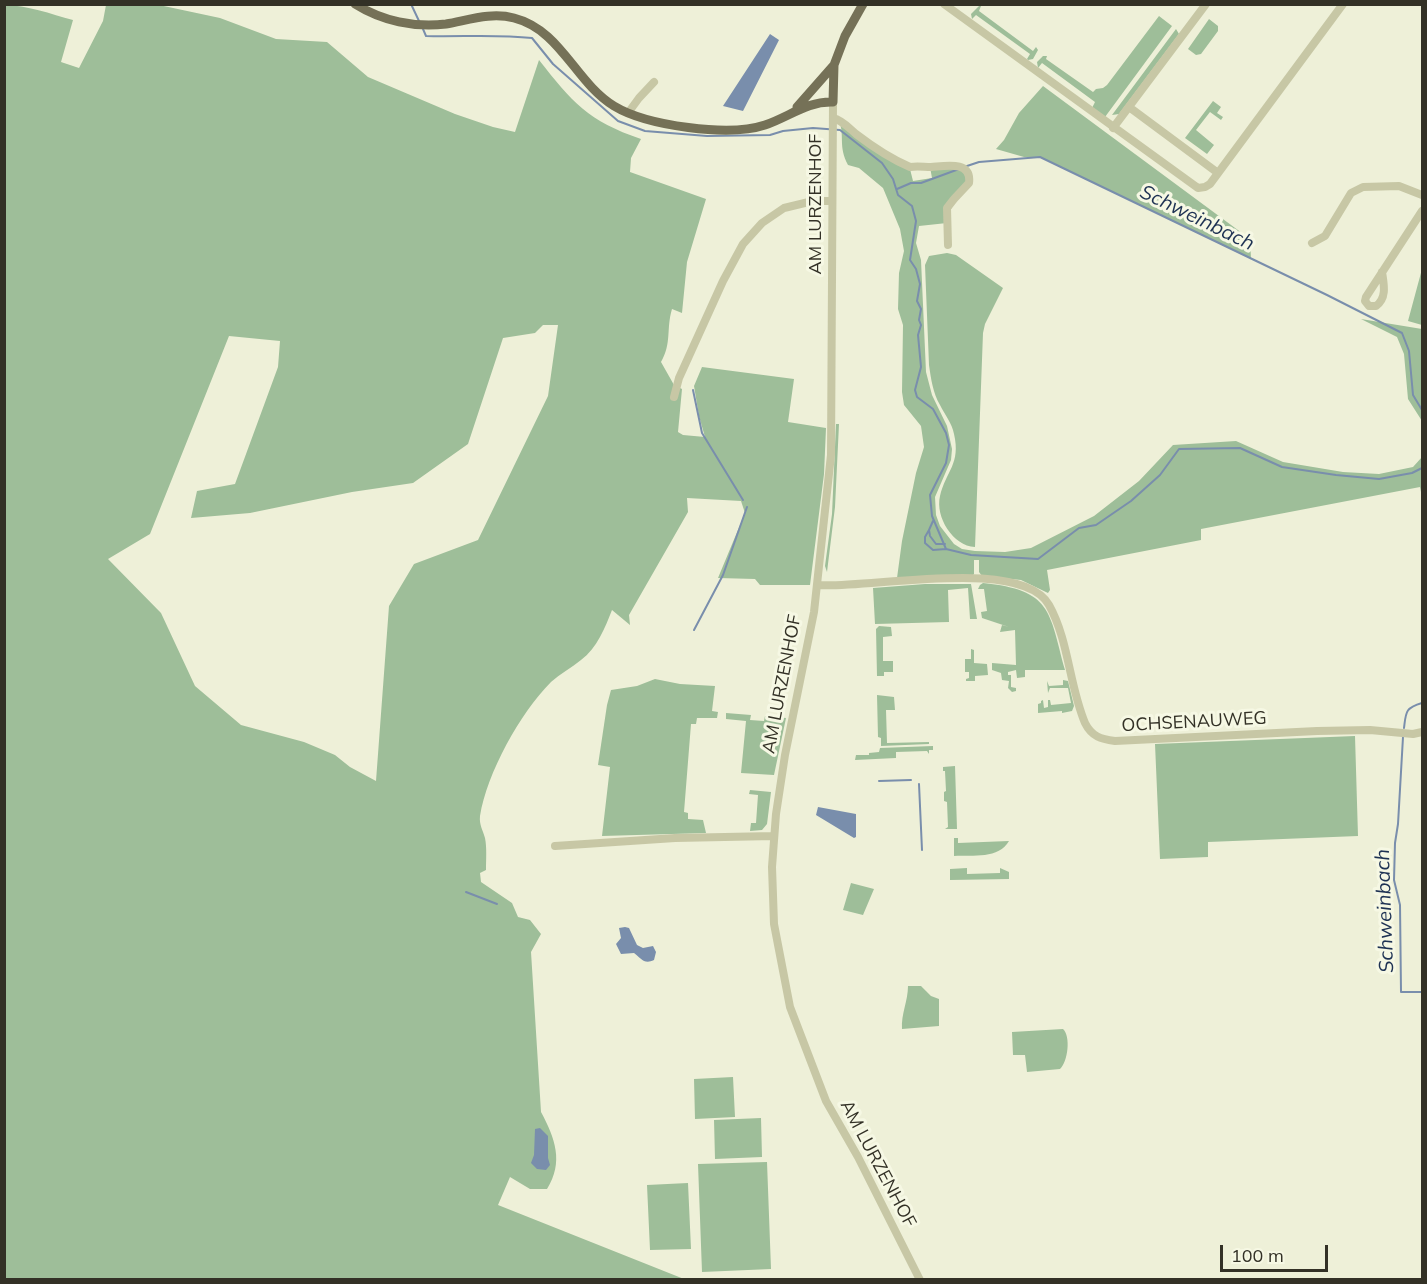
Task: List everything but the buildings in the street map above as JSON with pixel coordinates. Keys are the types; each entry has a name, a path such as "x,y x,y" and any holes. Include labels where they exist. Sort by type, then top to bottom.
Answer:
{"main road":[{"path":"355,4 382,18 402,22 434,25 492,16 508,16 526,21 547,34 605,98 628,113 676,125 726,129 762,125 810,104 833,102"},
{"path":"793,111 834,65 845,36 863,4"},
{"name":"AM LURZENHOF","path":"833,102 834,65"}],"street":[{"path":"944,4 1198,188 1205,188 1210,184 1343,4"},
{"path":"1113,128 1206,4"},
{"path":"628,113 654,82"},
{"name":"AM LURZENHOF","path":"833,102 831,455 818,585 803,671 781,774 774,836 772,888 774,924 790,1008 826,1101 858,1157 920,1280"},
{"path":"1129,107 1218,173"},
{"path":"833,121 839,120 869,143 910,167 958,165 966,170 969,174 969,183 947,208 948,244"},
{"path":"1312,243 1325,236 1351,194 1356,190 1364,187 1398,186 1422,195"},
{"path":"674,397 679,378 723,281 743,244 762,223 784,208 813,201 832,201"},
{"path":"1382,272 1422,210"},
{"name":"OCHSENAUWEG","path":"818,585 986,579 1019,583 1038,592 1047,602 1057,620 1085,723 1094,736 1105,739 1115,741 1317,731 1422,732"},
{"path":"555,846 675,838 774,836"}],"green space":[{"path":"5,5 30,8 73,20 61,62 79,68 103,21 106,5 159,5 220,18 276,39 327,42 368,77 455,114 515,132 539,60 561,88 582,108 607,125 641,139 631,158 630,172 706,199 687,262 682,313 672,309 667,349 661,362 674,385 682,389 678,432 683,435 705,437 694,386 702,367 794,379 788,422 826,428 824,474 810,585 760,585 755,579 718,578 745,513 741,501 687,498 688,512 629,615 630,625 612,610 592,650 551,682 539,695 506,744 490,781 480,816 486,850 486,870 480,873 481,882 512,903 518,917 530,920 541,934 531,952 541,1112 556,1150 555,1169 547,1189 530,1189 510,1177 498,1205 684,1279 5,1280","holes":["543,325 558,325 548,396 478,540 414,564 389,606 376,781 350,767 335,755 304,742 241,725 195,686 161,613 108,559 150,534 229,336 280,341 278,367 235,484 197,491 191,518 250,513 352,492 413,483 468,444 503,338 535,333"]},
{"path":"981,6 979,11 1033,51 1036,47 1038,50 1033,59 1028,60 1030,54 976,15 972,19 971,14"},
{"path":"1159,16 1172,26 1105,117 1092,108 1095,102 1042,63 1038,68 1037,62 1043,56 1047,56 1046,59 1093,92 1103,88"},
{"path":"1209,19 1218,26 1218,31 1201,54 1196,55 1188,49"},
{"path":"1176,29 1179,34 1119,114 1112,115"},
{"path":"1043,86 1250,239 1251,259 1040,157 1024,157 996,149 1004,140 1019,113"},
{"path":"1213,101 1221,107 1217,113 1223,117 1221,120 1210,112 1196,130 1214,145 1207,154 1185,138"},
{"path":"839,120 910,169 913,181 932,178 930,167 958,165 970,178 954,199 947,223 919,226 916,243 921,260 926,372 932,395 947,426 952,449 951,460 935,497 936,515 940,526 954,544 962,549 975,551 1005,552 1031,548 1094,516 1139,481 1173,445 1236,441 1283,462 1343,472 1379,474 1413,467 1422,457 1422,497 1420,487 1201,529 1201,540 1047,570 1050,590 1048,593 1021,580 982,576 979,572 979,560 974,560 972,576 897,578 916,473 924,447 921,426 904,405 902,392 903,325 898,309 899,273 904,251 900,229 883,188 859,168 848,165 843,152"},
{"path":"947,253 956,255 1003,288 985,324 983,333 975,547 960,542 947,529 939,504 956,453 956,444 952,426 936,396 929,365 925,265 929,256"},
{"path":"1422,269 1422,325 1408,321"},
{"path":"1361,319 1422,329 1422,421 1408,399 1404,354 1397,337"},
{"path":"836,424 839,424 835,507 827,572 825,566 832,514"},
{"path":"983,583 1023,591 1044,607 1055,632 1065,670 1025,670 1025,677 1017,678 1016,670 1008,672 1008,675 1011,675 1011,687 1016,688 1016,691 1012,692 1008,688 1009,681 1002,680 1001,673 992,670 992,663 1016,665 1015,630 1000,632 1002,625 1009,627 982,618 981,612 987,611 984,589 978,589"},
{"path":"925,584 971,584 977,619 970,619 968,588 948,590 949,622 875,624 873,588"},
{"path":"879,626 891,627 892,636 883,637 883,661 893,661 893,672 884,672 884,676 877,676 876,629"},
{"path":"971,649 974,650 974,663 987,664 988,675 975,676 975,681 966,681 969,678 969,672 965,672 965,659 971,659"},
{"path":"655,679 680,684 715,686 712,711 718,712 717,718 697,718 696,724 691,724 684,812 688,813 688,819 703,820 706,833 602,836 610,767 598,765 611,690 637,686"},
{"path":"1063,680 1068,681 1074,706 1072,711 1038,713 1038,704 1043,700 1044,708 1048,707 1048,700 1051,705 1071,703 1068,688 1050,688 1048,693 1047,681 1049,686 1063,685"},
{"path":"877,695 894,697 895,710 886,710 887,743 929,742 929,744 881,746 881,738 878,737"},
{"path":"726,713 751,715 750,720 764,721 765,716 786,718 774,775 741,773 746,721 726,719"},
{"path":"1355,736 1358,836 1208,842 1208,857 1160,859 1155,744"},
{"path":"933,746 929,754 927,751 896,752 896,758 855,760 856,755 869,755 869,753 879,752 880,748"},
{"path":"955,766 957,829 945,829 948,827 947,802 944,801 946,791 943,767"},
{"path":"750,790 771,792 767,824 762,830 750,831 751,823 756,823 758,795 749,794"},
{"path":"954,838 958,838 958,843 1009,841 1005,847 992,853 977,856 954,856"},
{"path":"967,868 967,874 1000,873 1000,868 1009,872 1009,879 950,880 950,869"},
{"path":"851,883 874,889 863,915 843,910"},
{"path":"908,986 921,986 931,996 939,999 939,1026 902,1029"},
{"path":"1063,1029 1067,1037 1068,1049 1060,1069 1027,1072 1025,1055 1013,1055 1012,1032"},
{"path":"733,1077 735,1117 695,1119 694,1079"},
{"path":"761,1118 762,1157 715,1159 714,1120"},
{"path":"767,1162 771,1269 702,1272 698,1164"},
{"path":"688,1183 691,1249 650,1250 647,1185"}],"water":[{"path":"770,34 779,40 743,111 723,106"},
{"path":"818,807 856,814 856,837 854,838 816,815"},
{"path":"619,928 629,928 637,945 643,948 653,946 656,952 654,960 645,961 634,953 621,954 616,944 621,938"},
{"path":"540,1128 548,1136 550,1165 546,1170 537,1169 531,1163 534,1155 535,1129"}],"waterway":[{"name":"Schweinbach","path":"411,4 419,21"},
{"name":"Schweinbach","path":"423,29 426,36 532,38 553,64 618,121 645,131 707,136 770,135 783,131 813,128 840,130 882,163 893,179 898,195 912,206 916,221 910,260 916,269 920,284 917,301 921,309 919,320 921,325 918,335 921,367 915,390 917,397 933,409 946,433 949,445 946,463 930,495 932,516 946,549 971,555 1038,559 1079,528 1096,525 1131,501 1160,475 1179,449 1240,448 1282,467 1379,479 1412,473 1422,468"},
{"name":"Schweinbach","path":"964,167 979,162 1040,157 1402,333 1409,351 1413,395 1422,410"},
{"name":"Schweinbach","path":"897,189 959,169"},
{"path":"693,390 702,433 743,500"},
{"path":"694,630 723,575 747,507"},
{"path":"933,521 929,530 930,536 936,544 945,544"},
{"path":"929,530 925,543 933,550 946,549"},
{"name":"Schweinbach","path":"1404,728 1407,711 1422,703"},
{"name":"Schweinbach","path":"1403,737 1394,880 1400,905 1401,992 1422,992"},
{"path":"879,781 911,780"},
{"path":"919,784 922,850"},
{"path":"466,892 497,904"}]}
